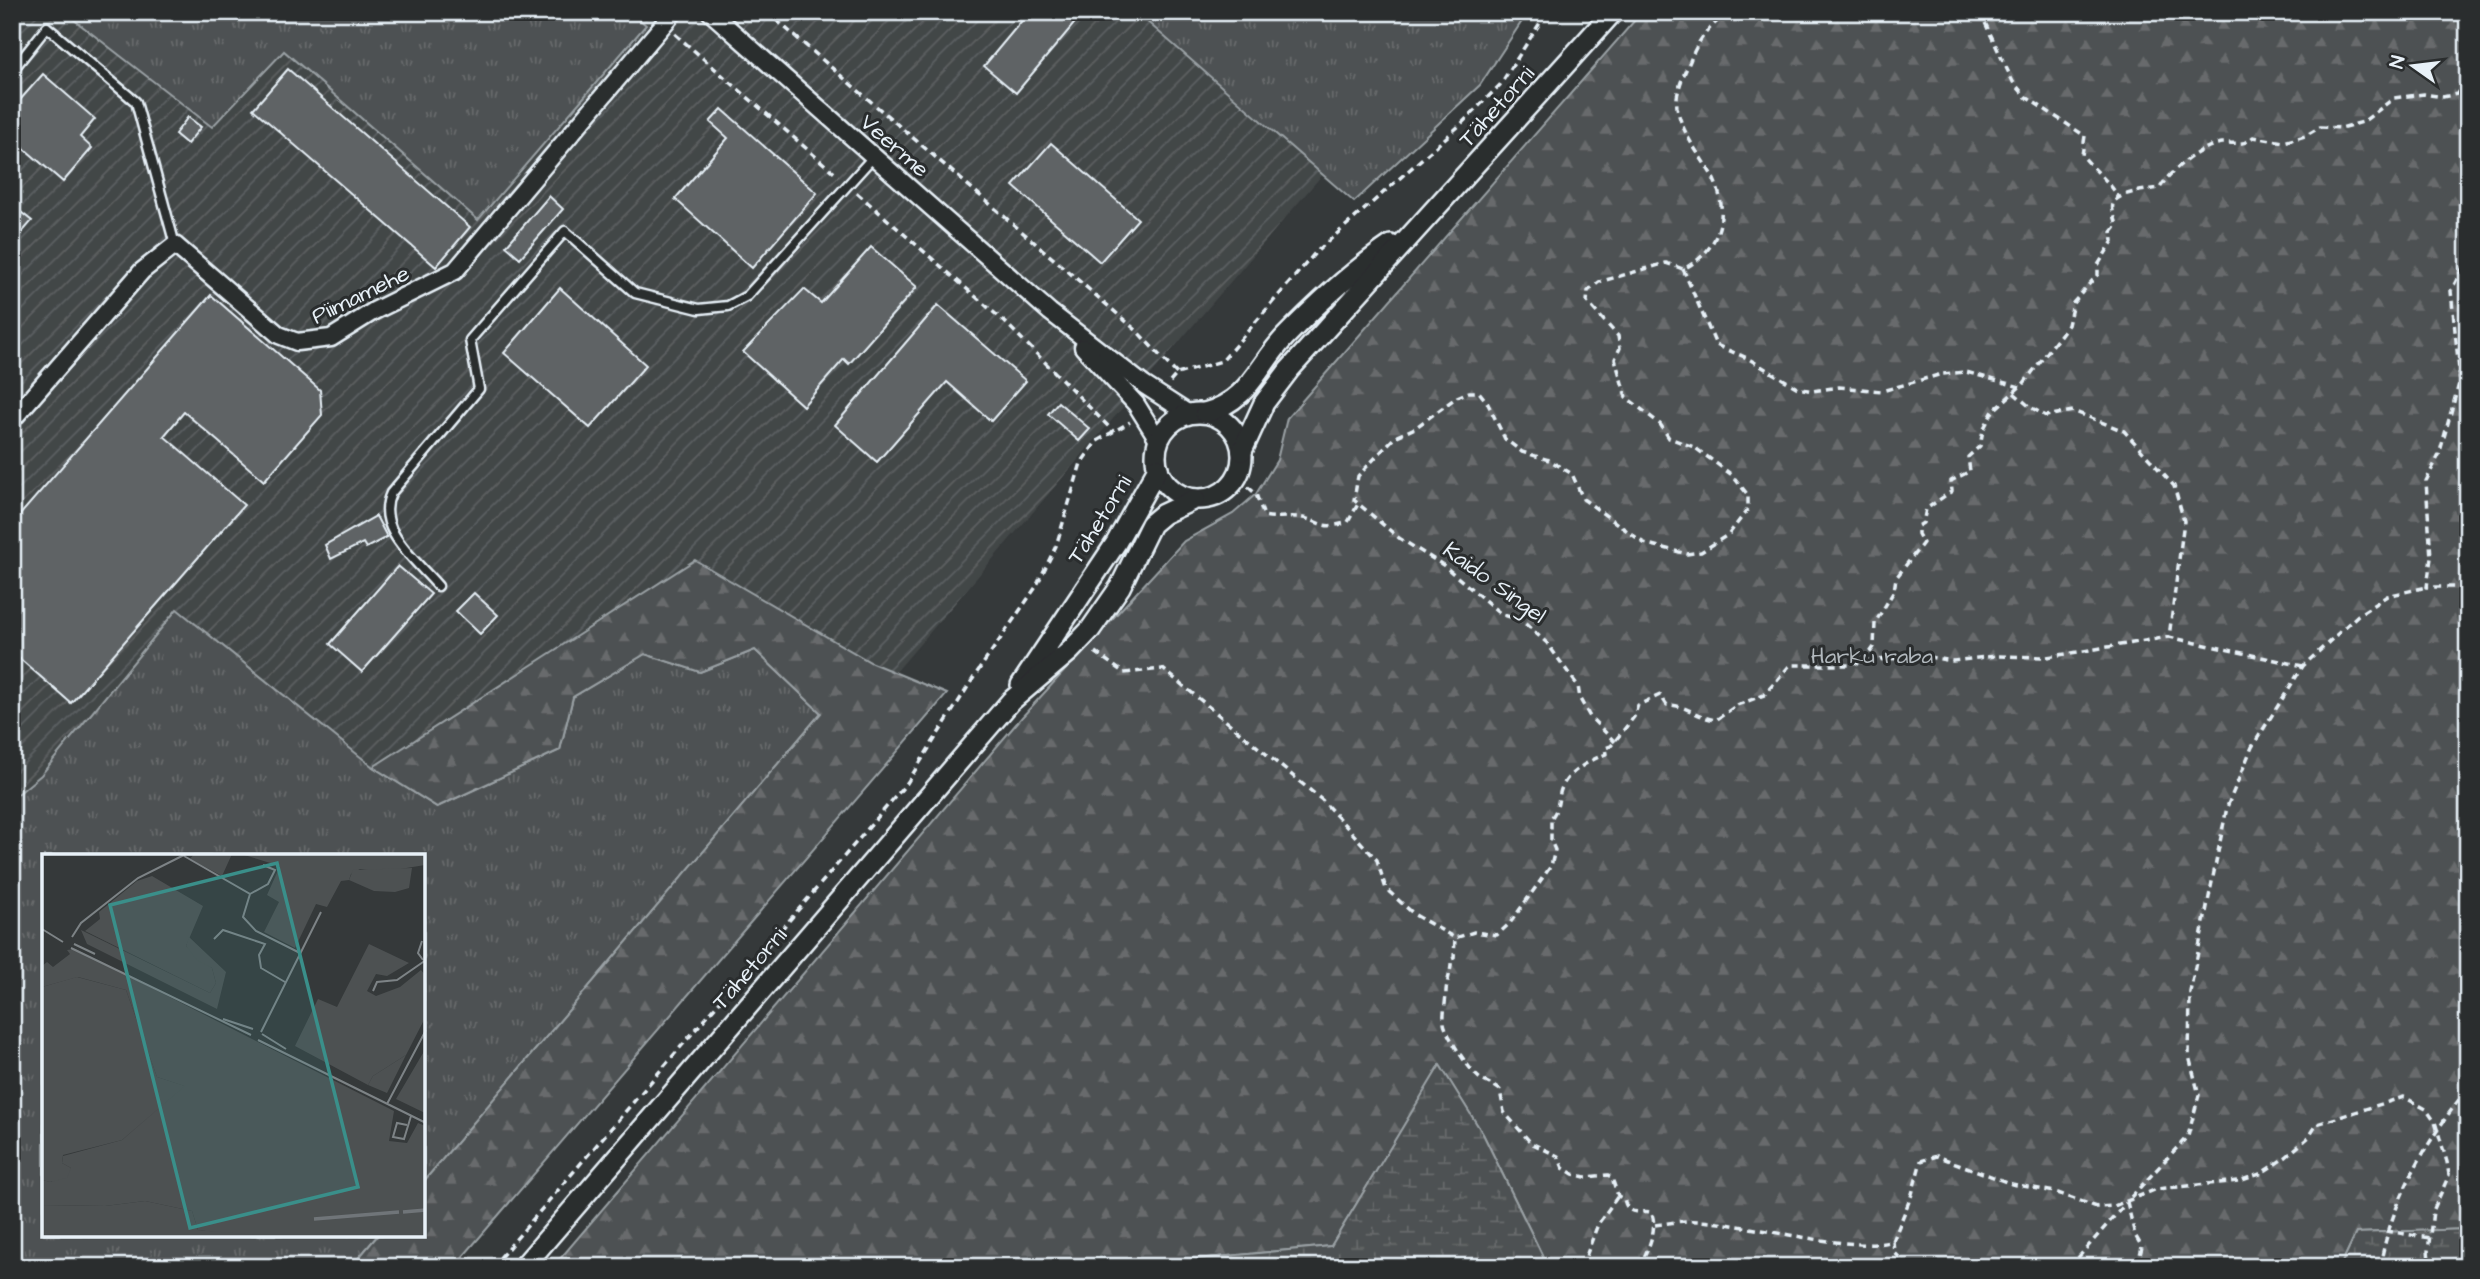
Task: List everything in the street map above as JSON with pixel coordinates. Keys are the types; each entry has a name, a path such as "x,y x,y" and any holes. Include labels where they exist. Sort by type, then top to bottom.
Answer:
{"street":[{"name":"Veerme","path":"710,12 1050,312 1158,395 1197,413"},
{"name":"Tähetorni","path":"1242,451 1264,403 1289,370 1613,12"},
{"name":"Piimamehe","path":"175,245 279,335 297,342 331,338 374,311 455,271 668,18"},
{"name":"Tähetorni","path":"1197,413 1233,403 1247,390 1260,369 1303,319 1387,248 1412,231"},
{"path":"12,420 142,271 175,245"},
{"name":"Veerme","path":"1050,312 1143,414 1158,441"},
{"path":"1197,413 1230,425 1242,451 1241,470 1230,486 1214,497 1195,499 1172,489 1158,468 1158,441 1173,421 1197,413"},
{"name":"Tähetorni","path":"1011,701 1050,637 1115,543 1158,468"},
{"name":"Tähetorni","path":"523,1267 1011,701 1070,651 1090,630 1121,587 1152,524 1163,514 1195,499"}],"lane":[{"path":"12,71 47,27 136,102 175,245"},
{"path":"438,586 389,528 386,505 391,493 479,389 470,340 565,231 635,293 699,309 728,306 747,296 874,156"}],"path":[{"path":"767,12 1136,330 1177,374"},
{"path":"1158,395 1177,374 1222,361 1315,253 1459,126 1500,85 1547,12"},
{"path":"1248,487 1256,494 1264,516 1278,520 1302,518 1328,528 1348,522 1358,504 1354,500 1358,475 1395,437 1415,428 1469,391 1479,392 1487,402 1505,439 1522,452 1549,460 1572,474 1583,499 1623,531 1644,543 1687,554 1716,544 1729,534 1748,509 1748,495 1732,475 1694,447 1669,438 1660,424 1626,397 1615,359 1620,348 1618,336 1587,302 1588,290 1599,282 1666,263 1683,269 1701,260 1714,245 1720,224 1718,192 1711,174 1685,134 1676,104 1697,43 1713,23 1730,12"},
{"path":"1980,12 2013,82 2026,97 2085,136 2082,155 2104,181 2113,187 2119,198"},
{"path":"668,18 849,186 1007,324 1114,432"},
{"path":"1867,661 1874,647 1875,623 1894,591 1896,579 1923,543 1918,534 1918,526 1923,523 1926,509 1952,491 1951,481 1970,471 1968,457 1980,446 1983,430 1993,411 2020,387 2068,326 2073,303 2098,274 2098,265 2113,241 2112,232 2117,226 2112,207 2119,198 2160,188 2166,177 2214,146 2242,144 2253,137 2284,142 2305,136 2320,127 2341,128 2363,122 2393,98 2424,94 2443,97 2457,94 2468,72"},
{"path":"2427,587 2431,558 2426,481 2439,455 2460,380 2451,291 2468,257"},
{"path":"1683,269 1716,345 1747,358 1798,388 1813,391 1839,387 1882,391 1942,374 1966,372 2020,387"},
{"path":"2013,394 2046,416 2073,411 2124,431 2174,486 2184,521 2169,637"},
{"path":"492,1267 907,783 975,674 1036,587 1056,546 1081,463 1097,441 1143,414"},
{"name":"Kaido Singel","path":"1358,504 1399,538 1443,565 1501,614 1522,621 1547,643 1578,686 1580,699 1590,717 1615,742"},
{"path":"2070,1267 2188,1136 2199,1095 2189,1056 2190,992 2227,807 2252,747 2303,666 2358,615 2387,596 2427,587 2468,587"},
{"path":"1087,646 1124,673 1163,668 1322,800 1377,860 1386,889 1415,915 1455,938 1474,932 1497,935 1510,923 1551,866 1555,850 1550,841 1551,818 1557,812 1562,787 1586,761 1606,754 1605,748 1615,742 1634,717 1638,705 1653,697 1660,695 1667,705 1677,705 1702,718 1716,720 1737,705 1764,695 1790,665 1849,665 1855,662 1861,665 1867,661 1923,656 1953,661 1995,656 2047,657 2169,637 2303,666"},
{"path":"1455,938 1452,971 1446,982 1447,1010 1444,1020 1461,1056 1476,1075 1500,1090 1504,1112 1531,1143 1558,1156 1563,1168 1573,1174 1612,1178 1618,1196 1624,1199 1628,1209 1635,1213 1651,1212 1655,1225 1648,1251 1639,1267"},
{"path":"2380,1267 2386,1231 2404,1188 2437,1132 2468,1088"},
{"path":"1909,1267 1894,1252 1893,1241 1912,1194 1921,1161 1937,1156 2012,1184 2055,1192 2097,1207 2127,1202 2157,1189 2239,1181 2260,1174 2286,1157 2309,1137 2317,1124 2364,1111 2388,1099 2404,1097 2415,1100 2427,1109 2437,1132 2449,1175 2433,1211 2430,1267"},
{"path":"1582,1267 1598,1224 1618,1196"},
{"path":"2127,1202 2135,1236 2142,1247 2137,1267"},
{"path":"1655,1225 1697,1221 1842,1241 1884,1244 1893,1241"},
{"path":"2386,1231 2430,1238"},
{"path":"2460,1267 2468,1250"}],"shaded area":[{"path":"12,12 64,12 211,127 284,51 478,220 646,25 631,12 1136,12 1323,174 895,673 872,663 695,560 373,767 177,610 41,775 12,799"}],"green space":[{"path":"64,12 631,12 646,25 478,220 284,51 212,127"},
{"path":"1136,12 1528,12 1480,85 1354,202"},
{"name":"Harku raba","path":"1642,12 2468,12 2468,1229 2356,1233 2340,1267 1548,1267 1483,1134 1440,1066 1331,1246 1112,1267 553,1267 1022,717 1184,541 1233,514 1256,494 1277,460 1287,418"},
{"path":"695,560 872,663 947,694 454,1267 351,1267 376,1237 425,1237 425,1180 821,713 755,650 700,672 645,654 573,697 560,750 437,807 373,767"},
{"path":"177,609 373,767 437,807 560,750 573,697 645,654 700,672 755,650 821,713 425,1180 425,854 42,854 42,1237 376,1237 351,1267 12,1267 12,799 41,775"},
{"path":"1440,1065 1483,1134 1548,1267 1112,1267 1331,1246"},
{"path":"2468,1229 2468,1267 2340,1267 2356,1233"}],"building":[{"path":"1029,12 1084,12 1016,93 984,66"},
{"path":"288,69 470,227 436,267 253,109"},
{"path":"43,74 95,119 80,137 92,148 63,182 12,138 12,109"},
{"path":"722,109 817,193 752,268 675,199 728,138 710,122"},
{"path":"188,117 201,127 187,144 175,134"},
{"path":"1051,143 1138,219 1100,262 1013,186"},
{"path":"549,196 563,209 520,258 506,246"},
{"path":"12,205 32,221 12,244"},
{"path":"871,247 917,287 849,364 844,359 803,406 743,352 804,289 821,303"},
{"path":"560,288 646,365 590,428 504,353"},
{"path":"211,295 320,390 322,415 264,481 184,412 164,436 244,505 71,703 12,652 12,524"},
{"path":"938,305 1026,381 991,421 947,382 877,462 835,425"},
{"path":"1058,402 1090,429 1079,441 1048,414"},
{"path":"376,516 387,537 366,548 363,543 331,559 325,545"},
{"path":"398,566 431,594 362,672 330,644"},
{"path":"474,593 498,615 480,634 456,611"}]}
